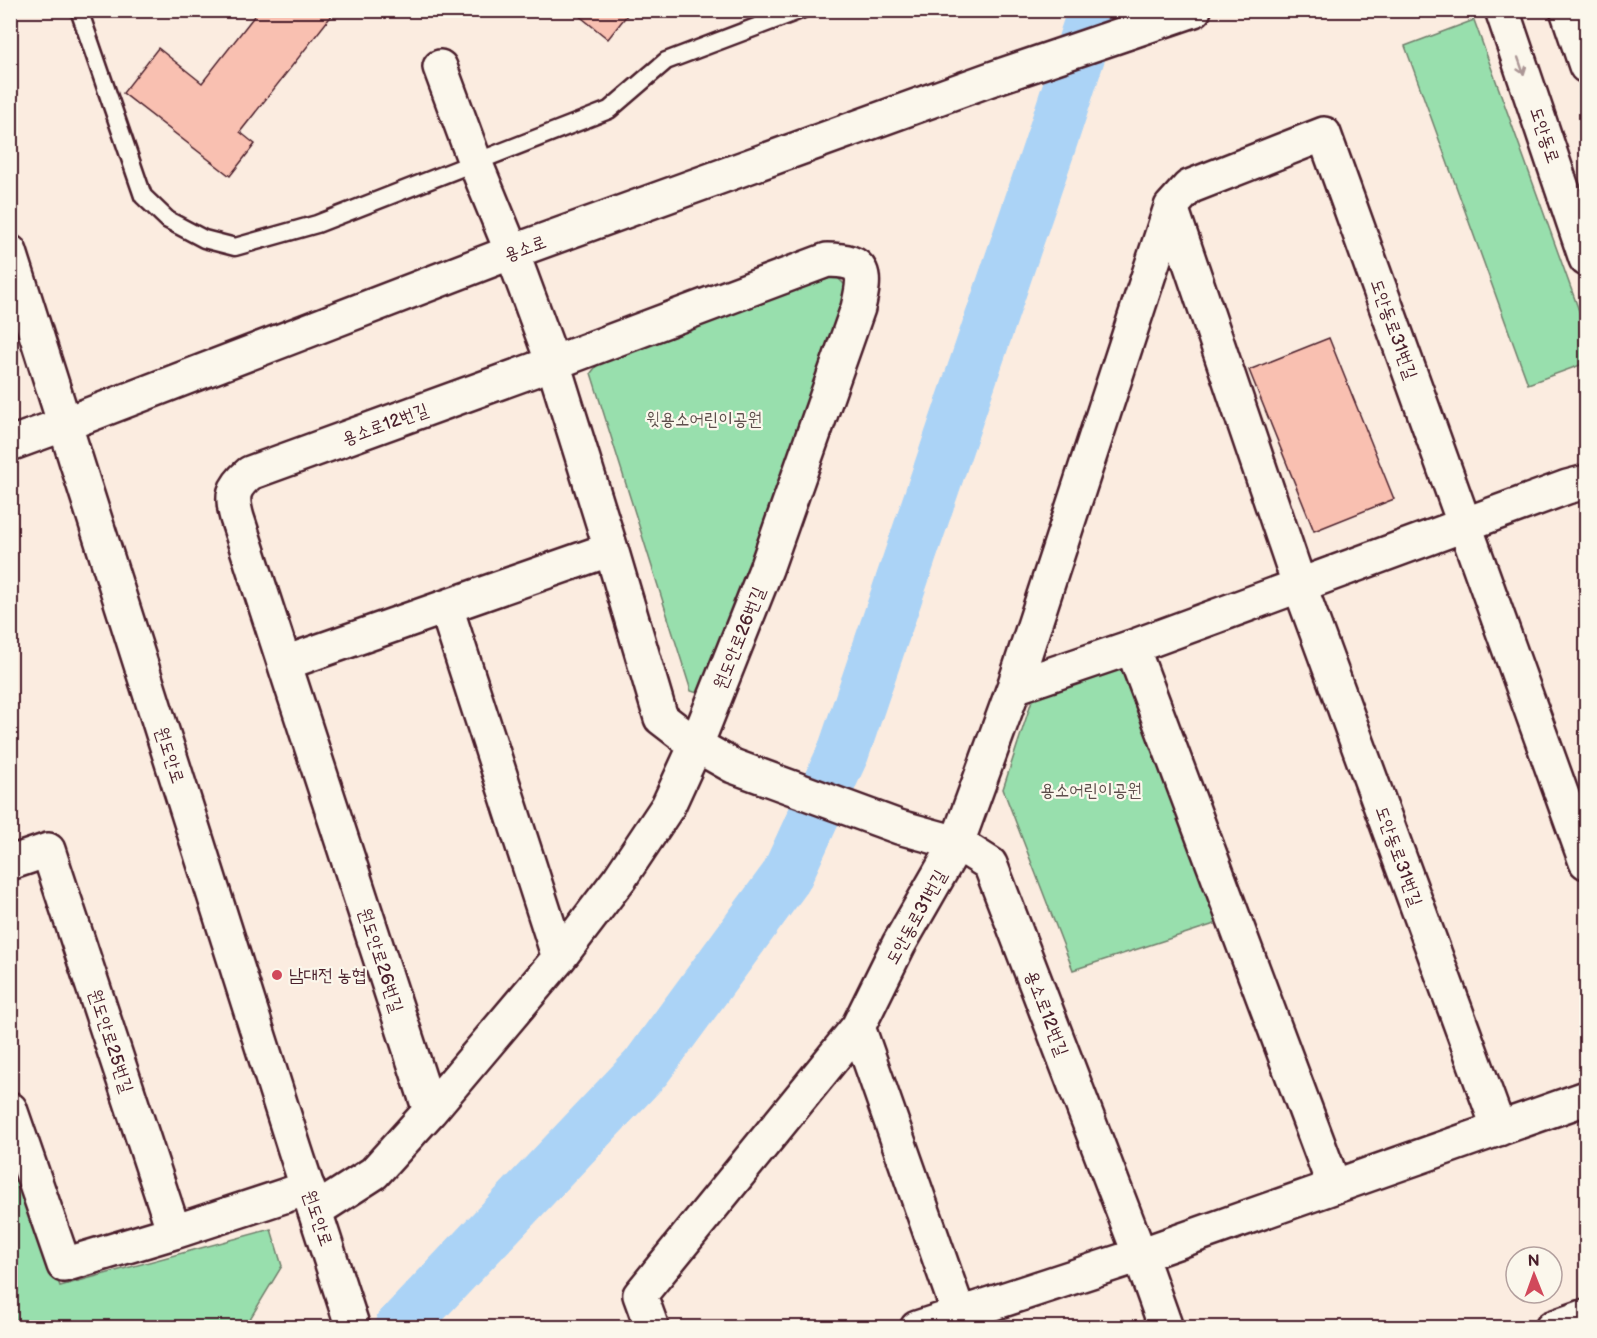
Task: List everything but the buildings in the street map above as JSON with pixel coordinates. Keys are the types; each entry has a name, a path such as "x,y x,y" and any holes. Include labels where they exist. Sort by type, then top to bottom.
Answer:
{"street":[{"name":"도안동로","path":"1502,10 1587,259"},
{"path":"1567,10 1587,66"},
{"name":"용소로","path":"10,444 512,252 988,80 1193,11"},
{"path":"440,67 553,363 661,718 696,745"},
{"name":"도안동로31번길","path":"652,1328 640,1295 858,1027 899,944 957,843 1014,687 1171,207 1189,187 1324,134 1587,862"},
{"name":"도안동로31번길","path":"1171,207 1299,584 1499,1129"},
{"name":"원도안로","path":"10,252 353,1328"},
{"name":"용소로12번길","path":"232,500 237,484 249,473 553,363 827,260 846,260 857,266 863,277 862,290"},
{"name":"원도안로26번길","path":"311,1200 374,1173 430,1111 559,958 620,878 669,806 696,745 766,568 858,308 862,290"},
{"path":"1014,687 1132,647 1585,480"},
{"name":"원도안로26번길","path":"232,500 430,1111"},
{"path":"285,663 611,549"},
{"path":"446,607 559,958"},
{"path":"1132,647 1334,1186"},
{"name":"용소로12번길","path":"696,745 733,766 899,827 957,843 990,864 1166,1328"},
{"name":"원도안로25번길","path":"10,863 48,850 174,1232"},
{"path":"858,1027 959,1314"},
{"path":"917,1328 1140,1255 1587,1098"},
{"path":"10,1109 64,1264 174,1232 311,1200"},
{"path":"1552,1328 1587,1317"}],"lane":[{"path":"79,10 142,196 168,220 204,239 235,247 317,224 609,110 666,61 801,10"},
{"path":"1565,194 1587,223"}],"green space":[{"path":"1474,20 1586,330 1586,363 1528,384 1405,46"},
{"name":"윗용소어린이공원","path":"836,276 847,287 704,695 691,691 591,373 605,355"},
{"name":"용소어린이공원","path":"1125,658 1227,920 1073,970 1003,789 1033,697"},
{"path":"10,1150 60,1286 271,1229 282,1266 245,1327 11,1327"}],"waterway":[{"path":"400,1328 646,1068 786,877 843,753 1094,10"}],"place":[{"name":"남대전 농협","path":"277,975"}]}
